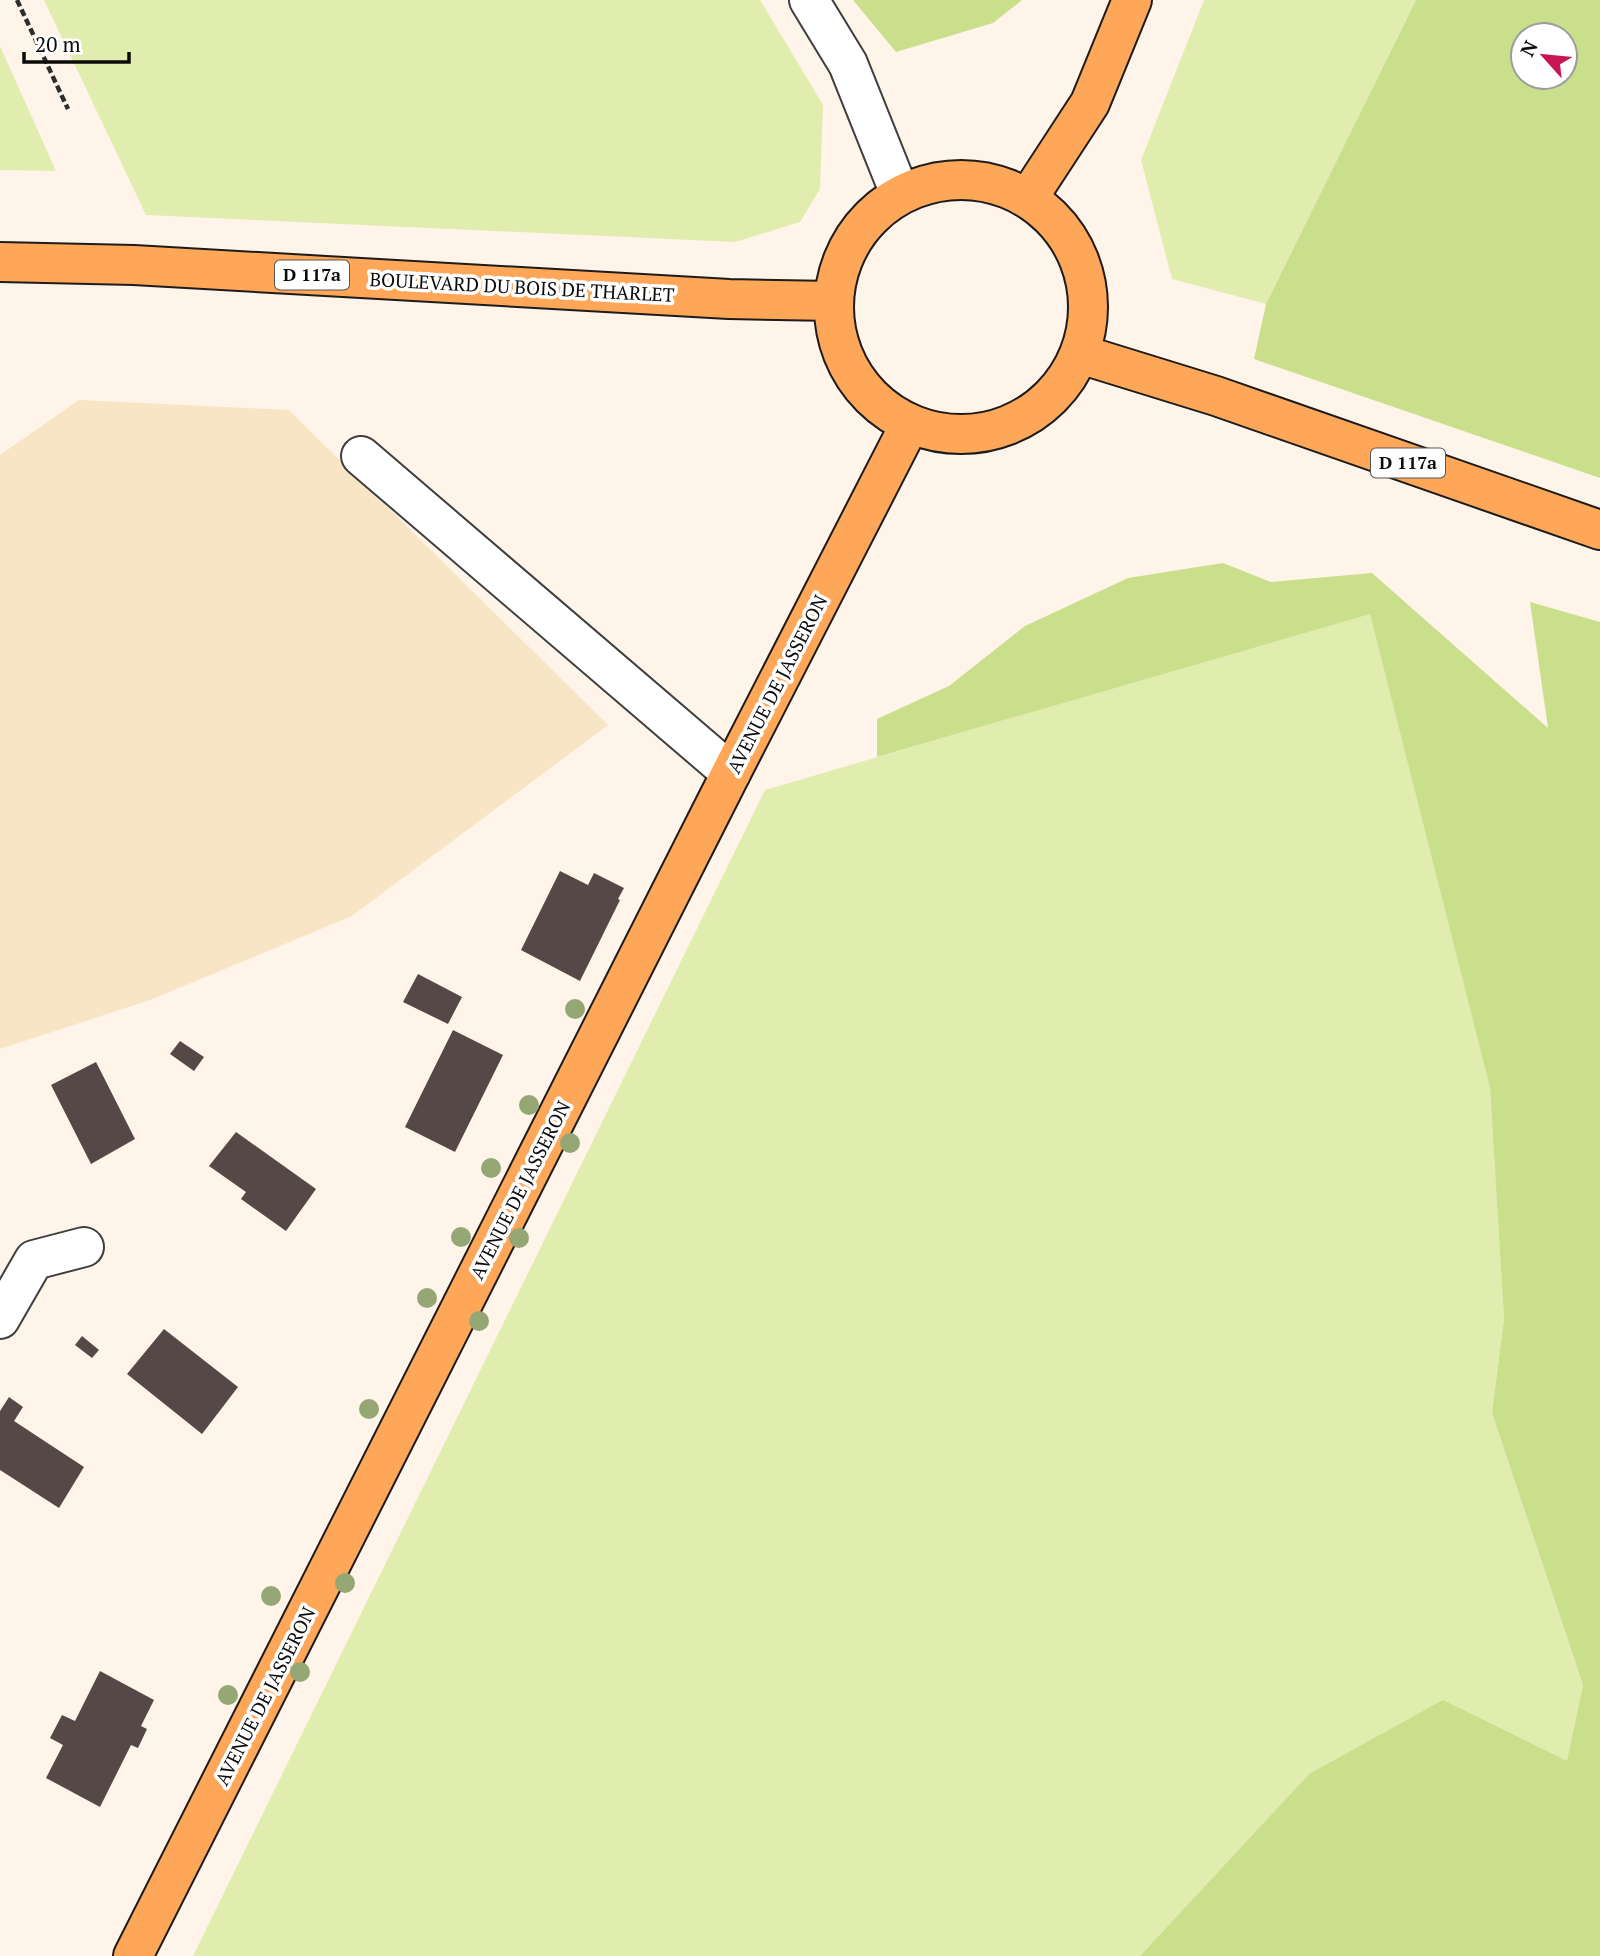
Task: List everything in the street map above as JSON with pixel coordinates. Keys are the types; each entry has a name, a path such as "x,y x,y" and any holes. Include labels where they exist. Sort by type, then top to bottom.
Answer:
{"main road":[{"path":"1028,198 1090,103 1132,0"},
{"path":"951,179 978,180 1004,186 1028,198 1052,216 1070,239 1082,266 1088,295 1088,315 1080,354 1066,380 1047,402 1023,419 996,430 967,435 947,434 910,424 882,408 859,384 843,356 834,324 839,268 849,245 863,225 880,208 900,194 925,184 951,179"},
{"name":"BOULEVARD DU BOIS DE THARLET","path":"0,262 148,265 729,299 834,301"},
{"name":"D 117a","path":"1080,354 1216,396 1600,530"},
{"name":"AVENUE DE JASSERON","path":"133,1956 910,424"}],"street":[{"path":"809,0 848,64 900,194"},
{"path":"360,456 731,773"},
{"path":"0,1319 34,1260 84,1247"}],"path":[{"path":"17,0 68,109"}],"shaded area":[{"path":"79,400 289,410 608,725 352,916 150,1000 0,1049 0,455"}],"green space":[{"path":"44,0 760,0 823,105 820,189 800,222 735,242 146,215"},
{"path":"853,0 1022,0 993,23 896,52"},
{"path":"1204,0 1416,0 1266,304 1172,279 1141,160"},
{"path":"1416,0 1600,0 1600,478 1254,359 1266,304"},
{"path":"0,46 56,171 0,170"},
{"path":"1223,563 1271,582 1372,573 1548,728 1530,602 1600,622 1600,1956 1140,1956 1309,1774 1443,1700 1567,1761 1583,1685 1492,1413 1504,1319 1490,1088 1370,614 877,757 877,719 949,686 1025,626 1128,578"},
{"path":"1370,613 1490,1088 1504,1319 1492,1413 1583,1685 1568,1761 1309,1774 1140,1956 193,1956 765,790"}],"building":[{"path":"560,871 588,885 594,873 624,888 580,981 521,950"},
{"path":"418,974 462,997 448,1024 403,1002"},
{"path":"453,1030 503,1055 455,1152 405,1127"},
{"path":"180,1041 204,1057 194,1071 170,1054"},
{"path":"96,1062 135,1139 91,1164 51,1085"},
{"path":"236,1132 316,1189 286,1231 241,1199 246,1192 209,1166"},
{"path":"164,1329 238,1387 202,1434 127,1374"},
{"path":"82,1336 99,1350 92,1358 75,1345"},
{"path":"9,1397 23,1407 14,1421 84,1467 59,1508 0,1470 0,1411"},
{"path":"100,1671 154,1700 141,1726 147,1729 138,1748 131,1745 100,1807 46,1778 63,1745 50,1738 62,1715 75,1721"}]}
